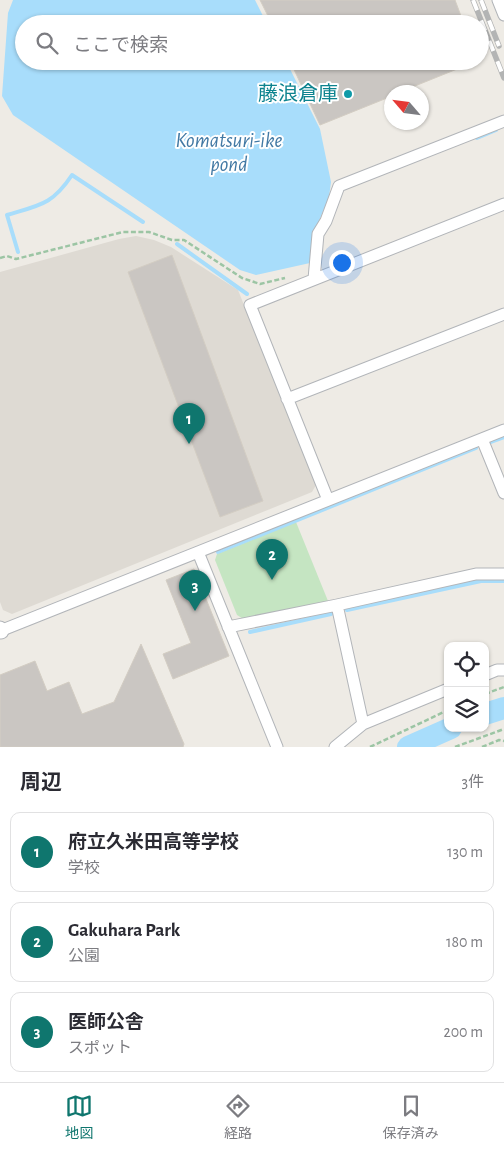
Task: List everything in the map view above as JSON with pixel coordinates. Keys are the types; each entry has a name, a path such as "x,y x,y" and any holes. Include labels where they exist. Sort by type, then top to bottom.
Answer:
{"street":[{"path":"498,0 504,14"},
{"path":"314,279 318,234 326,221 339,186 504,120"},
{"path":"328,500 250,305 504,204"},
{"path":"287,399 504,314"},
{"path":"0,630 504,430"},
{"path":"482,439 504,493"},
{"path":"198,552 277,747"},
{"path":"228,627 476,574 504,574"},
{"path":"337,605 363,724"},
{"path":"489,673 504,670"},
{"path":"335,747 363,724 444,691"}],"path":[{"path":"0,258 7,256 16,259 123,232 149,232 172,240 184,240 242,278 260,284 288,277"},
{"path":"489,693 504,687"},
{"path":"370,747 444,712"},
{"path":"454,747 504,729"},
{"path":"482,747 499,740 504,741"}],"shaded area":[{"path":"136,236 154,240 171,247 238,290 316,485 312,492 12,614 3,610 0,602 0,272"}],"green space":[{"path":"296,522 328,601 245,620 237,615 215,560 217,554"}],"water":[{"name":"Komatsuri-ike pond","path":"13,0 255,0 262,15 15,15 15,70 290,70 320,129 331,182 329,197 316,228 310,263 256,275 240,270 13,115 2,96 8,13"}],"building":[{"name":"藤浪倉庫","path":"260,0 455,0 461,15 268,15"},
{"name":"藤浪倉庫","path":"294,70 455,70 417,85 384,85 384,99 320,125"},
{"path":"172,255 263,501 220,517 128,272"},
{"path":"194,569 229,656 173,679 163,654 191,643 166,580"},
{"path":"141,644 184,744 183,747 0,747 0,675 35,661 47,691 69,682 82,714 114,702"}],"waterway":[{"path":"477,138 496,130"},
{"path":"18,252 7,215 37,206 51,198 65,185 72,175 143,222"},
{"path":"177,244 247,294"},
{"path":"491,442 504,437"},
{"path":"218,552 476,448"},
{"path":"347,610 481,581 504,581"},
{"path":"250,632 331,614"},
{"path":"489,713 504,708"},
{"path":"408,747 444,731"}],"railway":[{"path":"473,0 479,15"},
{"path":"481,0 487,15"},
{"path":"489,20 499,46"},
{"path":"489,40 504,78"}],"place":[{"name":"藤浪倉庫","path":"348,94"},
{"name":"府立久米田高等学校","path":"189,444"},
{"name":"Gakuhara Park","path":"272,580"},
{"name":"医師公舎","path":"195,611"}]}
